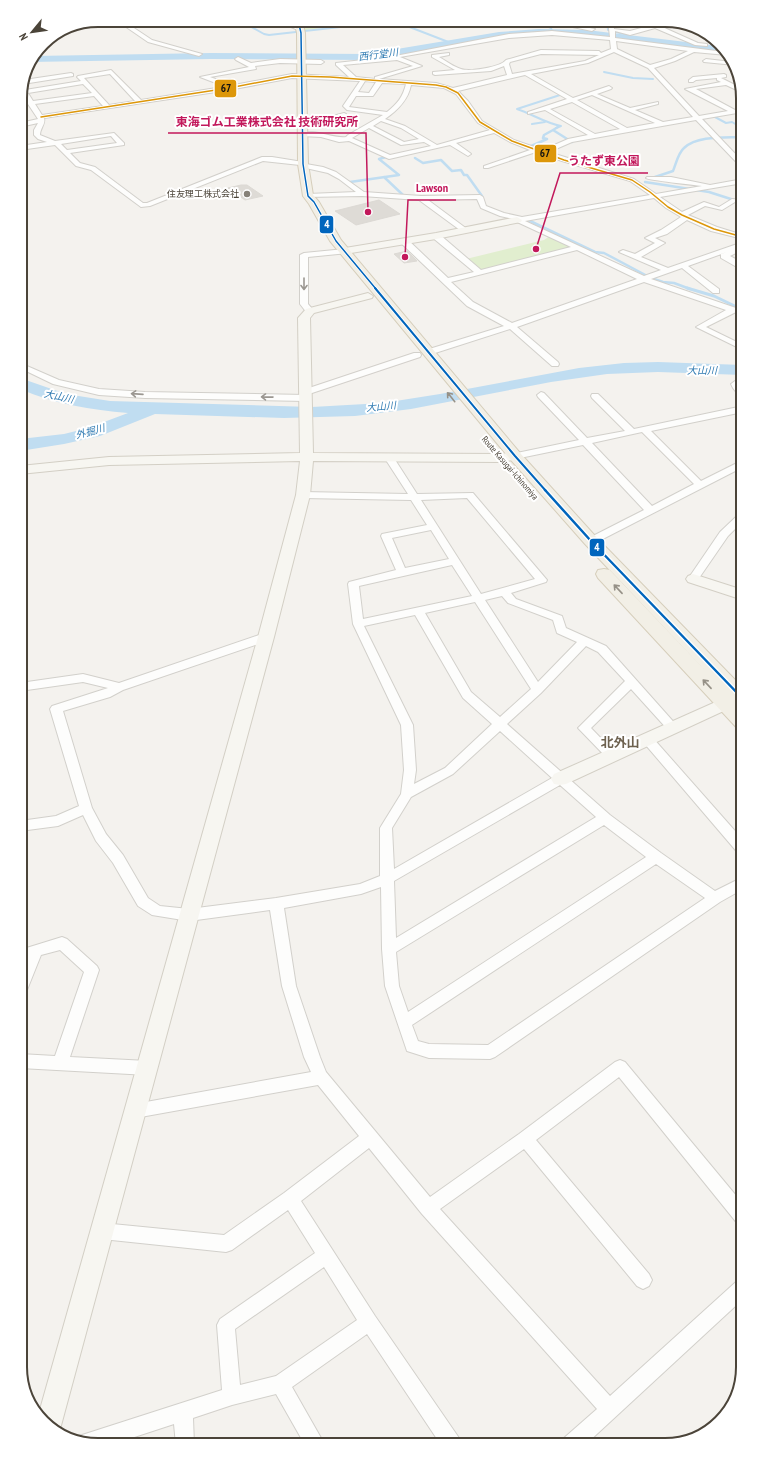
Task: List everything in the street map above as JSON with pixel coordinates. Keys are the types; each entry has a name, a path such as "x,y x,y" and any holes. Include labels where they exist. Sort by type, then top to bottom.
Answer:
{"main road":[{"name":"Route Kasugai-Ichinomiya","path":"300,27 303,165 308,196 314,202 336,241 423,354 440,383 468,409 597,567 736,715"},
{"name":"Route Kasugai-Ichinomiya","path":"307,215 303,202 308,196"},
{"name":"Route Kasugai-Ichinomiya","path":"327,247 368,296 423,354 454,381 468,409"},
{"name":"Route Kasugai-Ichinomiya","path":"508,457 736,691"}],"street":[{"path":"130,27 150,40 198,54"},
{"path":"294,27 301,30"},
{"path":"579,27 595,30"},
{"path":"453,90 510,76 586,62 604,53 612,38 611,27"},
{"path":"576,39 612,38 651,27"},
{"path":"657,27 697,44 713,46"},
{"path":"541,52 550,43 552,33"},
{"path":"392,57 494,38 552,33 612,38 720,53"},
{"path":"612,38 650,67 736,159"},
{"path":"650,67 673,60 693,50"},
{"path":"435,73 491,68 506,64 516,58 541,52 604,53"},
{"path":"450,53 434,56 483,82"},
{"path":"353,79 353,77 338,64 397,58 419,66 366,80 346,106 347,108 388,114"},
{"path":"238,59 260,72"},
{"path":"229,88 222,83 203,77 280,60 302,64 353,79 436,85 453,90 466,102 480,122 512,141 543,153 637,182 668,207 684,216 714,229 736,235"},
{"path":"706,61 728,63"},
{"path":"222,83 302,64 321,62"},
{"path":"367,62 380,68"},
{"path":"27,123 41,118 107,106 229,88 302,64"},
{"path":"506,64 510,76"},
{"path":"386,70 393,73"},
{"path":"107,106 80,77 111,72 139,101"},
{"path":"525,73 626,130"},
{"path":"29,81 71,75"},
{"path":"712,76 735,87"},
{"path":"691,80 695,78 724,76"},
{"path":"354,94 371,95 380,81"},
{"path":"27,96 85,82"},
{"path":"197,82 218,89"},
{"path":"349,139 350,136 370,126 388,114 409,92 409,83"},
{"path":"673,92 726,83"},
{"path":"530,113 609,88"},
{"path":"691,89 734,111"},
{"path":"591,93 662,124"},
{"path":"27,96 95,94"},
{"path":"27,98 41,118 41,125 37,130 37,135 40,138 55,142 78,165 93,168 128,193 141,205 148,205 262,159 272,159 322,168 326,171 334,173 362,194"},
{"path":"629,110 656,103"},
{"path":"545,108 594,136"},
{"path":"543,153 570,140 734,111"},
{"path":"303,125 321,122 344,115"},
{"path":"381,119 403,127 436,146"},
{"path":"370,126 403,144 424,140"},
{"path":"303,135 321,135 339,140 349,139 389,157 494,131"},
{"path":"27,147 112,134 122,144 66,152"},
{"path":"450,142 468,154"},
{"path":"486,167 535,150"},
{"path":"637,182 658,175"},
{"path":"649,178 671,179 714,186"},
{"path":"310,311 304,304 304,255 327,247 345,251 436,236 519,219 736,182"},
{"path":"308,196 362,194 421,198 480,197 483,207 502,215 519,219 644,279 733,310 700,327 736,345"},
{"path":"421,198 464,230"},
{"path":"635,257 661,243 649,238 664,232 684,216 704,204 720,209 734,200 736,200"},
{"path":"436,236 480,273"},
{"path":"404,241 470,304 510,326 555,364"},
{"path":"27,368 56,382 99,392 145,395 306,397 423,354 510,326 736,246"},
{"path":"446,281 577,248"},
{"path":"736,250 724,256 736,263"},
{"path":"623,252 667,270"},
{"path":"682,265 716,292"},
{"path":"51,1419 266,637 303,495 307,457 304,318 310,311 368,296"},
{"path":"541,395 650,510"},
{"path":"595,396 632,432"},
{"path":"27,469 109,461 307,457 508,457 736,410"},
{"path":"645,430 700,485"},
{"path":"389,457 537,690"},
{"path":"590,541 736,467"},
{"path":"303,495 470,495 542,580 479,598 358,624"},
{"path":"736,522 724,534 693,579 736,593"},
{"path":"402,572 386,536 433,527"},
{"path":"456,561 353,584 358,624 407,725 410,770 407,794 386,828 389,949 392,986 412,1046 429,1051 490,1052 715,898 736,886"},
{"path":"504,592 512,601 558,618 562,630 602,649 673,728"},
{"path":"418,611 467,695 605,818 656,857 715,898"},
{"path":"266,637 119,687 106,694 56,709 86,808 101,837 118,859 143,902 157,911 189,915 276,904 361,889 387,879 560,779 736,699"},
{"path":"407,794 449,771 537,690 584,641"},
{"path":"27,686 83,678 119,687"},
{"path":"612,756 584,728 631,682"},
{"path":"648,740 736,841"},
{"path":"27,825 58,821 86,808"},
{"path":"389,949 605,818"},
{"path":"405,1022 656,857"},
{"path":"276,904 289,986 312,1057 321,1077 428,1208 610,1410"},
{"path":"27,954 62,943 92,970 60,1063"},
{"path":"27,973 35,952"},
{"path":"27,1061 148,1068"},
{"path":"428,1208 525,1139 620,1067 736,1208"},
{"path":"135,1111 321,1077"},
{"path":"102,1231 226,1244 290,1199 371,1137"},
{"path":"525,1139 643,1280"},
{"path":"290,1199 369,1322 447,1438"},
{"path":"232,1396 226,1325 327,1255"},
{"path":"579,1438 736,1293"},
{"path":"99,1438 232,1396 280,1384 369,1322"},
{"path":"280,1384 312,1438"},
{"path":"183,1412 185,1438"}],"green space":[{"path":"304,27 329,27 305,30"},
{"path":"550,236 571,247 481,270 466,259 544,240"}],"building":[{"name":"住友理工株式会社","path":"247,185 263,196 245,200 228,188"},
{"path":"379,200 400,214 356,225 335,211"},
{"path":"407,251 417,261 404,263 394,254"}],"waterway":[{"path":"252,27 269,35 340,27"},
{"path":"410,27 451,43"},
{"path":"549,27 551,28 552,32"},
{"path":"608,27 608,30 628,35 627,38"},
{"name":"西行堂川","path":"39,59 211,56 367,57 499,35 539,32 587,33 716,49"},
{"path":"604,72 633,78 653,79"},
{"path":"557,128 561,126 549,123 517,109 560,95"},
{"path":"715,117 726,123 732,122 736,124"},
{"path":"532,124 545,122"},
{"path":"553,130 557,128"},
{"path":"529,147 547,139 543,138 544,135 553,130"},
{"path":"553,130 572,142"},
{"path":"652,178 673,171 680,153 690,144 704,139 736,137"},
{"path":"384,177 399,175 379,159 386,157"},
{"path":"415,158 423,163 441,160 452,171 461,170 464,175 467,175 482,196"},
{"path":"350,182 384,177"},
{"path":"384,177 403,195"},
{"path":"645,182 709,192 734,200"},
{"path":"528,220 595,252 604,253 651,278 663,282 674,283 689,288"},
{"path":"689,288 714,296 736,307"},
{"name":"大山川","path":"27,386 63,399 110,406 133,408 312,412 383,408 411,404 551,377 607,369 658,367 736,370"},
{"name":"外掘川","path":"27,444 64,439 94,432 148,411"}],"transit line":[{"name":"4","path":"300,27 301,33 303,164 308,196 314,202 336,241 515,456 591,541 736,692"},
{"name":"67","path":"41,117 229,88 292,76 330,77 436,85 446,87 458,93 480,122 512,141 564,160 632,180 650,192 668,207 682,215 714,229 736,235"}],"place":[{"name":"住友理工株式会社","path":"247,194"},
{"name":"東海ゴム工業株式会社 技術研究所","path":"368,212"},
{"name":"うたず東公園","path":"536,249"},
{"name":"Lawson","path":"405,257"}],"district":[{"name":"北外山","path":"620,742"}]}
